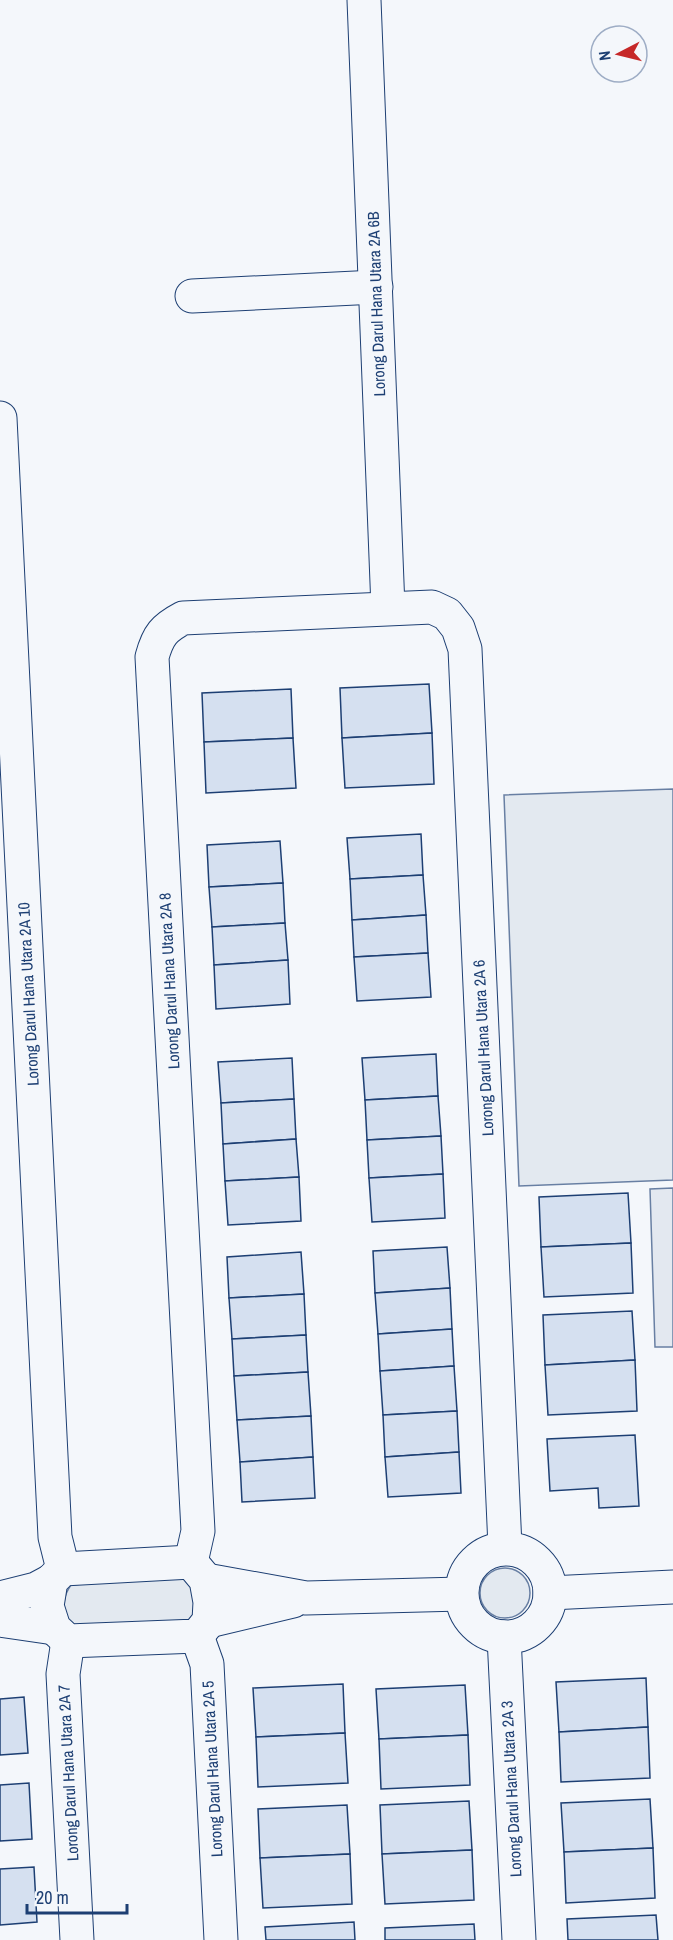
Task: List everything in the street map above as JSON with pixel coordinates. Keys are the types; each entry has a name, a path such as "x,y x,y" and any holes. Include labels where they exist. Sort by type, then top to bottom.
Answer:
{"street":[{"name":"Lorong Darul Hana Utara 2A 6B","path":"364,0 388,608"},
{"path":"192,296 376,287"},
{"name":"Lorong Darul Hana Utara 2A 10","path":"0,418 8,750 57,1575 47,1606 61,1635"},
{"name":"Lorong Darul Hana Utara 2A 6","path":"388,608 432,607 447,615 458,628 465,649 505,1547"},
{"name":"Lorong Darul Hana Utara 2A 8","path":"203,1629 210,1602 199,1571 152,657 157,641 168,626 183,618 388,608"},
{"path":"505,1547 524,1552 537,1560 546,1573 550,1593 544,1616 536,1627 523,1634 504,1637 482,1630 471,1621 464,1608 461,1594 470,1565 481,1555 505,1547"},
{"path":"0,1598 36,1589 57,1575 199,1571 306,1598"},
{"path":"550,1593 673,1587"},
{"path":"0,1620 61,1635 203,1629 306,1598 461,1594"},
{"name":"Lorong Darul Hana Utara 2A 5","path":"203,1629 207,1664 221,1940"},
{"name":"Lorong Darul Hana Utara 2A 7","path":"61,1635 77,1940"},
{"name":"Lorong Darul Hana Utara 2A 3","path":"504,1637 519,1940"}],"shaded area":[{"path":"673,789 673,1180 519,1186 504,795"},
{"path":"673,1188 673,1347 655,1347 650,1189"},
{"path":"500,1568 510,1568 523,1575 530,1588 530,1598 523,1611 510,1618 500,1618 491,1614 484,1607 480,1598 480,1588 484,1579 491,1572"},
{"path":"180,1575 190,1581 198,1603 191,1621 83,1632 65,1619 64,1601 71,1585"}],"building":[{"path":"429,684 432,733 342,738 340,688"},
{"path":"291,689 293,738 204,742 202,693"},
{"path":"432,733 434,784 345,788 342,738"},
{"path":"293,738 296,788 206,793 204,742"},
{"path":"421,834 423,875 350,879 347,838"},
{"path":"280,841 283,883 209,887 207,845"},
{"path":"423,875 426,915 352,920 350,879"},
{"path":"283,883 285,923 212,927 209,887"},
{"path":"426,915 428,953 354,957 352,920"},
{"path":"285,923 288,960 214,965 212,927"},
{"path":"428,953 431,997 357,1001 354,957"},
{"path":"288,960 290,1004 216,1009 214,965"},
{"path":"436,1054 438,1096 365,1100 362,1058"},
{"path":"292,1058 294,1099 221,1103 218,1062"},
{"path":"438,1096 441,1136 367,1140 365,1100"},
{"path":"294,1099 296,1139 223,1144 221,1103"},
{"path":"441,1136 443,1174 369,1178 367,1140"},
{"path":"296,1139 299,1177 225,1181 223,1144"},
{"path":"443,1174 445,1218 372,1222 369,1178"},
{"path":"299,1177 301,1221 228,1225 225,1181"},
{"path":"628,1193 631,1243 541,1247 539,1197"},
{"path":"631,1243 633,1293 544,1297 541,1247"},
{"path":"447,1247 450,1288 375,1293 373,1251"},
{"path":"301,1252 304,1294 229,1298 227,1257"},
{"path":"450,1288 452,1329 378,1334 375,1293"},
{"path":"304,1294 306,1335 232,1339 229,1298"},
{"path":"632,1311 635,1360 545,1365 543,1315"},
{"path":"452,1329 454,1366 380,1371 378,1334"},
{"path":"306,1335 308,1372 234,1376 232,1339"},
{"path":"635,1360 637,1411 548,1415 545,1365"},
{"path":"454,1366 457,1411 383,1415 380,1371"},
{"path":"308,1372 311,1416 237,1420 234,1376"},
{"path":"457,1411 459,1452 385,1457 383,1415"},
{"path":"311,1416 313,1457 240,1462 237,1420"},
{"path":"635,1435 639,1506 599,1508 598,1488 550,1491 547,1439"},
{"path":"459,1452 461,1493 388,1497 385,1457"},
{"path":"313,1457 315,1498 242,1502 240,1462"},
{"path":"646,1678 648,1727 559,1732 556,1682"},
{"path":"343,1684 345,1733 256,1737 253,1688"},
{"path":"465,1685 468,1735 379,1739 376,1689"},
{"path":"24,1697 28,1753 0,1755 0,1699"},
{"path":"648,1727 650,1778 561,1782 559,1732"},
{"path":"345,1733 348,1783 258,1787 256,1737"},
{"path":"468,1735 470,1785 381,1789 379,1739"},
{"path":"29,1783 32,1839 0,1841 0,1785"},
{"path":"650,1799 653,1848 564,1852 561,1803"},
{"path":"469,1801 472,1850 382,1854 380,1805"},
{"path":"347,1805 350,1854 260,1858 258,1809"},
{"path":"653,1848 655,1898 566,1903 564,1852"},
{"path":"472,1850 474,1900 385,1904 382,1854"},
{"path":"350,1854 352,1904 263,1908 260,1858"},
{"path":"34,1867 37,1922 0,1925 0,1869"},
{"path":"656,1915 658,1940 568,1940 567,1919"},
{"path":"354,1922 355,1940 266,1940 265,1927"},
{"path":"474,1924 475,1940 385,1940 385,1928"}]}
